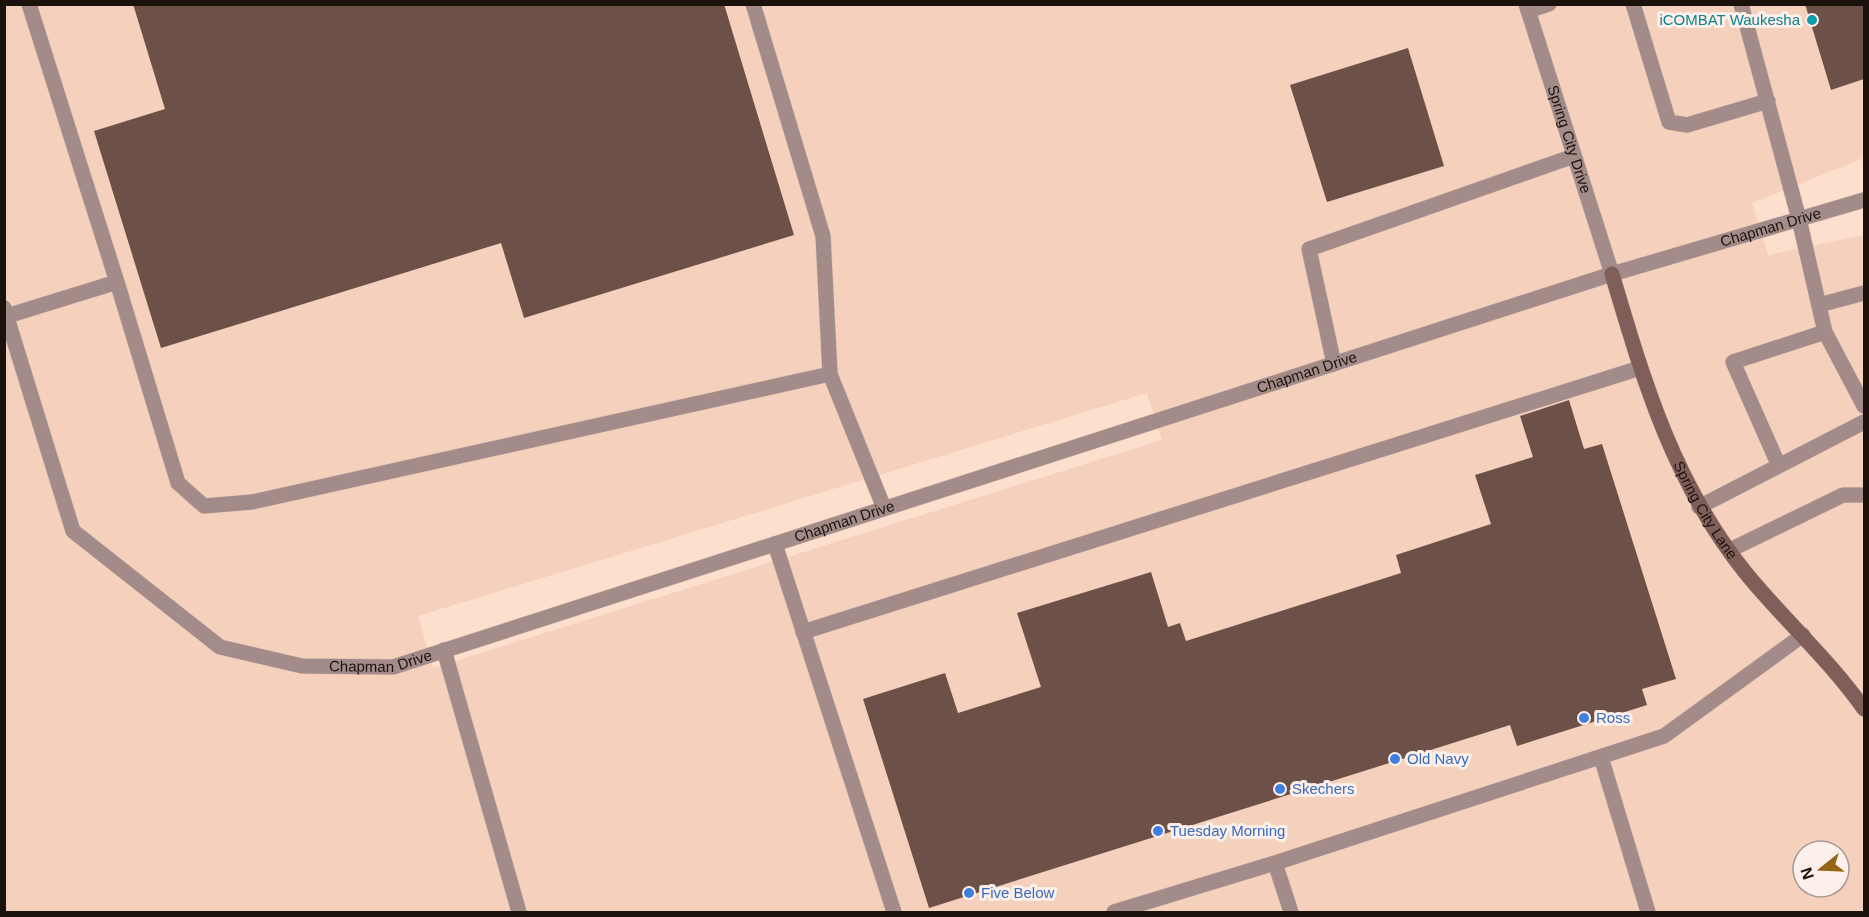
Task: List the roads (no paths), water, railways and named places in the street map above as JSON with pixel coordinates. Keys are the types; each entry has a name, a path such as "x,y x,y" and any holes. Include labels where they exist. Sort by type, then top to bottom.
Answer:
{"street":[{"path":"29,4 178,483 204,506 252,502 830,374"},
{"path":"753,4 823,236 830,374 884,508"},
{"path":"1527,8 1549,4"},
{"path":"1633,4 1669,122 1687,125 1768,101"},
{"path":"1740,4 1799,219 1825,332 1864,406"},
{"name":"Spring City Drive","path":"1527,8 1612,274"},
{"path":"1334,364 1309,249 1574,156"},
{"name":"Chapman Drive","path":"6,312 74,531 220,647 302,666 393,667 1612,274 1864,200"},
{"name":"Spring City Lane","path":"1612,274 1640,368 1676,464 1700,507 1745,571 1844,680 1864,709"},
{"path":"6,312 117,282"},
{"path":"1819,305 1864,294"},
{"path":"1779,466 1733,362 1825,332"},
{"path":"803,632 1640,368"},
{"path":"1700,507 1864,422"},
{"path":"1730,550 1843,495 1864,495"},
{"path":"775,544 894,912"},
{"path":"1114,912 1275,863 1664,736 1803,635"},
{"path":"444,650 519,912"},
{"path":"1601,757 1648,912"},
{"path":"1275,863 1291,912"}],"place":[{"name":"iCOMBAT Waukesha","path":"1812,20"},
{"name":"Ross","path":"1584,718"},
{"name":"Old Navy","path":"1395,759"},
{"name":"Skechers","path":"1280,789"},
{"name":"Tuesday Morning","path":"1158,831"},
{"name":"Five Below","path":"969,893"}]}
